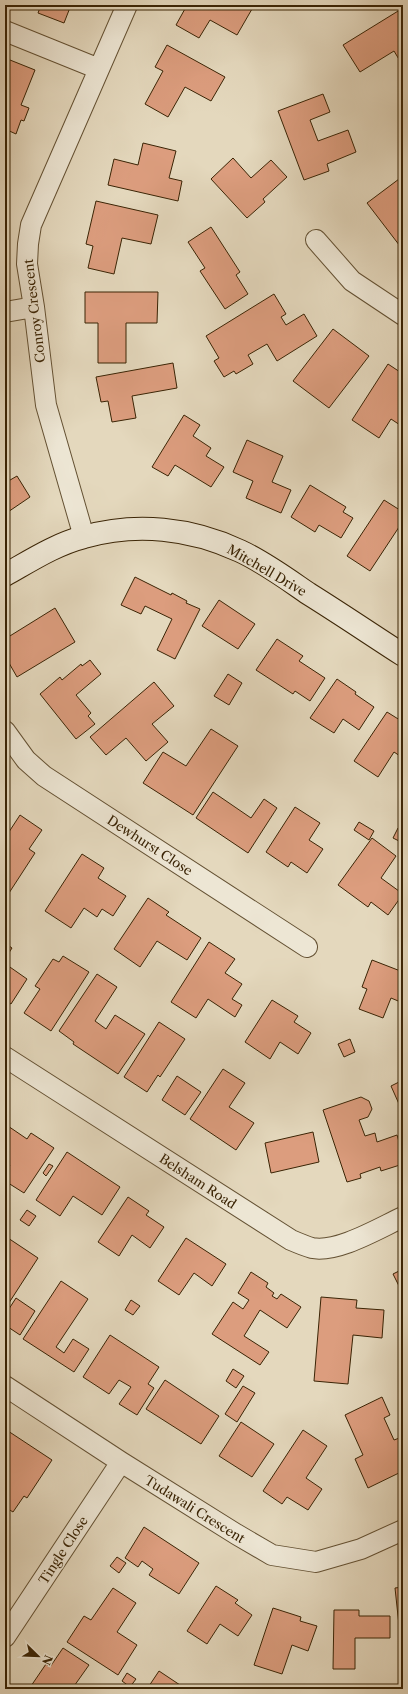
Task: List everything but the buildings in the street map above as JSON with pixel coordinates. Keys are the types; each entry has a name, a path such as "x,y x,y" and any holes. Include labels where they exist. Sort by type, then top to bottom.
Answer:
{"street":[{"name":"Conroy Crescent","path":"84,537 46,405 27,264 28,244 31,225 127,5"},
{"path":"5,31 99,69"},
{"path":"316,240 352,281 403,315"},
{"path":"5,312 34,307"},
{"name":"Mitchell Drive","path":"5,575 55,547 84,537 116,530 144,528 179,531 211,539 241,551 269,567 403,655"},
{"name":"Dewhurst Close","path":"5,731 26,760 44,776 307,947"},
{"name":"Belsham Road","path":"5,1056 291,1240 313,1248 330,1248 350,1241 403,1217"},
{"name":"Tudawali Crescent","path":"5,1386 120,1462 272,1555 316,1562 361,1549 403,1530"},
{"name":"Tingle Close","path":"5,1637 120,1462"}]}
